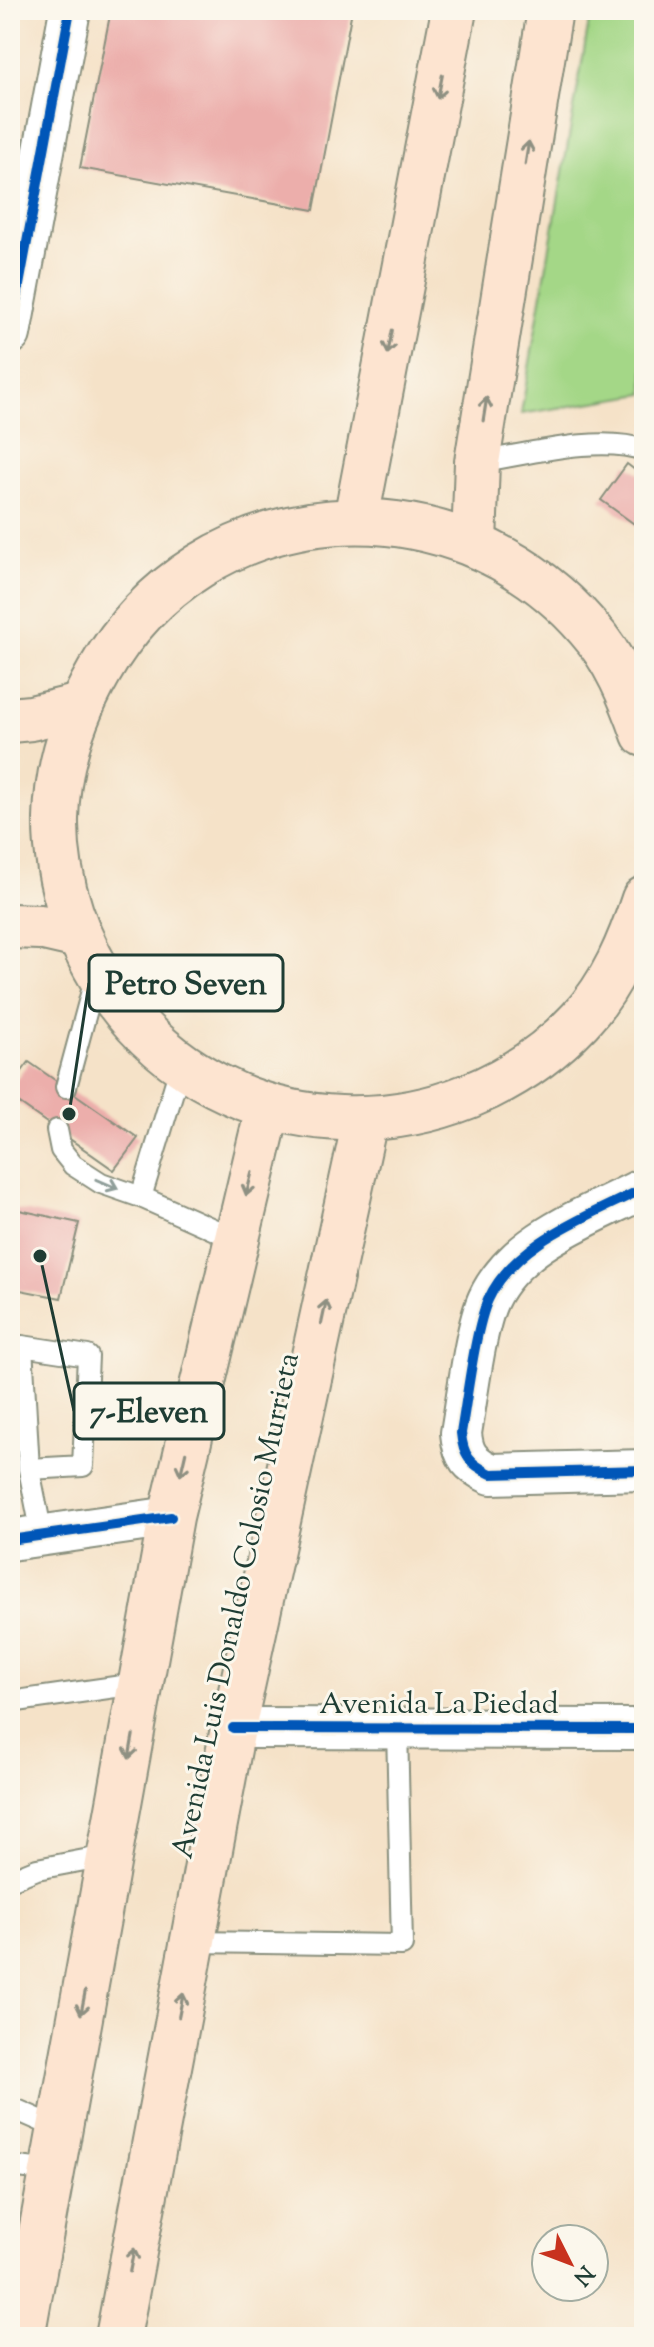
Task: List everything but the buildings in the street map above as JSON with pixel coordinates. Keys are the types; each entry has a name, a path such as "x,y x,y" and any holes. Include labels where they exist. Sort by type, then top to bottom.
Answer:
{"main road":[{"path":"356,519 454,10"},
{"path":"474,543 477,462 550,10"},
{"path":"644,734 636,689 590,629 537,579 474,543 436,530 356,519 286,528 220,553 162,592 114,644 80,706 62,762 56,820 62,879 88,954 134,1023 181,1065 223,1090 268,1108 365,1121 446,1107 520,1072 582,1019 627,951 644,899"},
{"path":"10,720 80,706"},
{"path":"10,926 40,927 88,954"},
{"path":"22,2337 41,2155 111,1855 171,1517 268,1108"},
{"name":"Avenida Luis Donaldo Colosio Murrieta","path":"118,2337 233,1728 365,1121"}],"street":[{"path":"10,334 70,10"},
{"path":"644,1188 536,1245 505,1272 487,1302 461,1433 462,1451 474,1466 491,1474 644,1470"},
{"path":"26,1538 171,1517"},
{"name":"Avenida La Piedad","path":"233,1728 644,1729"}],"lane":[{"path":"477,462 600,444 631,445 644,450"},
{"path":"66,1087 88,954"},
{"path":"141,1197 181,1065"},
{"path":"57,1130 61,1150 73,1165 101,1183 141,1197 235,1239"},
{"path":"26,1538 29,1469 22,1346 88,1356 83,1466 29,1469"},
{"path":"10,1702 143,1683"},
{"path":"193,1942 402,1945 397,1728"},
{"path":"10,1880 37,1869 111,1855"},
{"path":"10,2107 41,2155"}],"green space":[{"path":"591,10 644,10 644,394 521,414"}],"cycle path":[{"path":"10,334 70,10"},
{"path":"644,1188 556,1232 535,1246 500,1279 488,1300 479,1328 461,1433 469,1458 491,1474 644,1470"},
{"path":"10,1540 171,1517"},
{"path":"233,1728 644,1729"}],"place":[{"name":"Petro Seven","path":"69,1114"},
{"name":"7-Eleven","path":"40,1256"}]}
